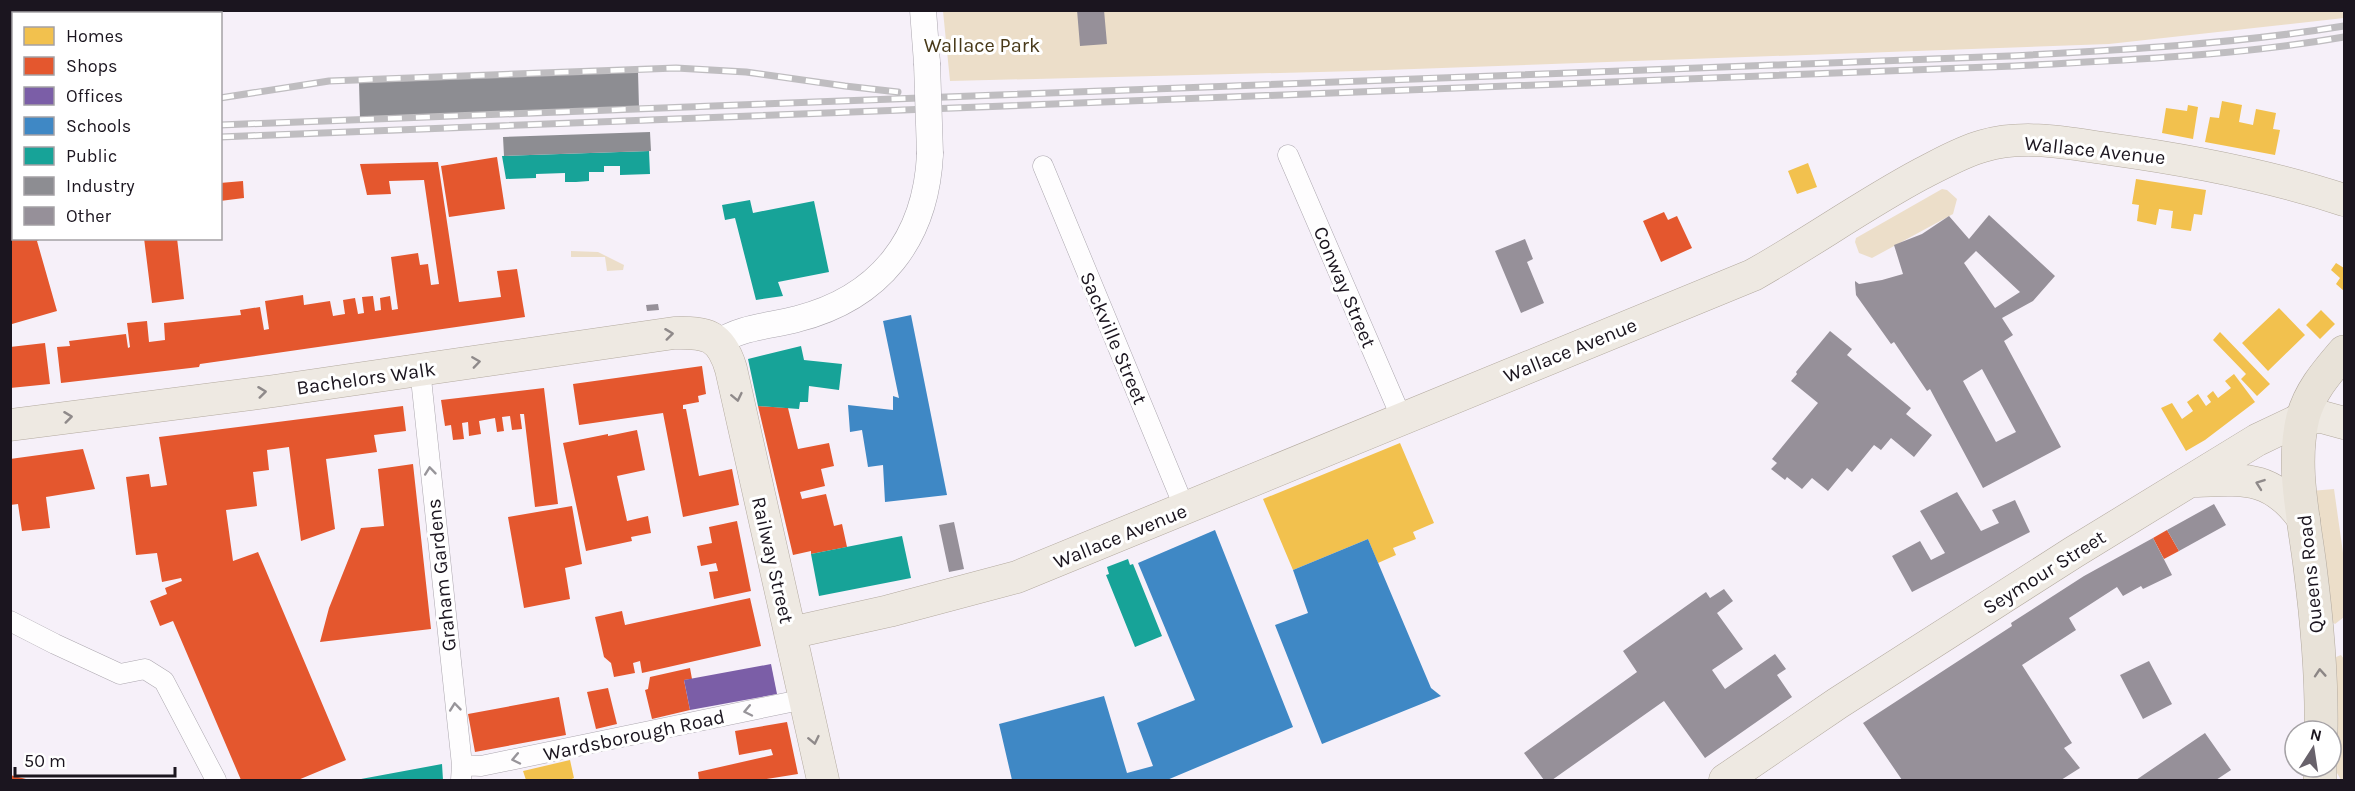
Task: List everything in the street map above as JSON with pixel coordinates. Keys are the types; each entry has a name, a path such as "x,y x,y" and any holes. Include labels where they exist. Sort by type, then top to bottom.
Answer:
{"highway":[{"path":"2344,352 2320,381 2309,401 2323,420 2344,377"},
{"name":"Queens Road","path":"2321,719 2322,699 2314,596 2298,461 2323,420"}],"main road":[{"name":"Wallace Avenue","path":"790,633 890,611 1017,577 1185,509 1753,275 1807,245 1890,191 1957,155 1984,146 2029,139 2129,152 2205,164 2299,185 2344,200"},
{"name":"Bachelors Walk","path":"10,425 674,333 697,332 709,335 718,343"},
{"name":"Railway Street","path":"718,343 726,352 731,369 823,780"},
{"name":"Seymour Street","path":"1725,780 1838,703 2074,552 2257,440 2323,420"},
{"path":"2190,482 2240,479 2254,482 2280,494 2294,506 2304,520"}],"street":[{"path":"718,343 729,335 800,319 854,297 873,283 893,261 909,237 929,183 927,63 922,10"},
{"name":"Conway Street","path":"1288,155 1402,419"},
{"name":"Sackville Street","path":"1042,166 1185,509"},
{"name":"Graham Gardens","path":"420,369 462,773"},
{"path":"10,621 120,674 145,669 164,681 216,780"},
{"name":"Wardsborough Road","path":"462,773 481,766 806,699"}],"green space":[{"name":"Wallace Park","path":"2344,10 2344,18 2109,44 1358,71 950,81 943,11"},
{"path":"1942,189 1947,190 1957,199 1953,214 1872,258 1859,253 1856,238"},
{"path":"571,251 598,252 624,265 623,270 607,271 605,257 571,257"},
{"path":"2334,489 2344,560 2344,617 2335,624 2329,620 2311,491"},
{"path":"2341,655 2344,659 2344,780 2340,779 2343,779 2343,719 2333,719 2332,663 2336,657"}],"building: Homes":[{"path":"2222,101 2242,105 2239,122 2253,125 2256,109 2276,113 2273,129 2280,130 2275,155 2205,142 2210,117 2219,118"},
{"path":"2188,105 2198,107 2193,139 2162,133 2166,108 2187,111"},
{"path":"1808,163 1817,187 1797,194 1788,171"},
{"path":"2136,179 2206,190 2202,215 2194,214 2191,231 2171,228 2173,211 2159,209 2156,225 2137,221 2139,205 2132,204"},
{"path":"2336,263 2344,268 2344,291 2336,284 2340,278 2331,270"},
{"path":"2279,308 2305,335 2268,371 2242,343"},
{"path":"2321,310 2335,324 2320,339 2306,325"},
{"path":"2220,332 2270,384 2257,396 2241,379 2246,374 2213,340"},
{"path":"2234,374 2255,402 2205,440 2186,451 2161,408 2172,403 2182,419 2193,411 2187,402 2198,394 2206,406 2211,402 2207,396 2213,391 2218,398 2231,388 2225,381"},
{"path":"1400,443 1434,523 1413,532 1416,539 1393,548 1396,555 1378,563 1368,539 1293,570 1263,499"},
{"path":"570,760 574,778 526,780 523,771"}],"building: Shops":[{"path":"497,157 505,209 449,217 441,166"},
{"path":"438,162 459,302 501,297 497,271 517,269 525,317 200,364 199,367 61,383 57,347 70,346 69,341 126,334 128,348 130,347 127,323 147,321 149,342 165,340 164,323 241,315 240,310 260,307 264,330 269,329 265,301 303,295 304,305 330,301 333,316 345,314 343,300 355,298 358,314 364,313 362,297 373,296 375,311 381,310 380,298 390,296 392,310 398,309 391,257 418,253 420,265 428,264 431,285 439,284 424,180 389,181 391,194 367,195 360,164"},
{"path":"243,181 244,198 222,201 222,183"},
{"path":"1664,212 1668,220 1677,216 1692,248 1661,262 1643,221"},
{"path":"12,216 12,240 39,240 37,241 57,311 12,324 10,217"},
{"path":"144,240 177,240 184,299 152,303"},
{"path":"45,343 50,384 10,388 10,347"},
{"path":"702,366 706,394 698,396 699,402 683,405 683,409 686,409 699,476 732,469 739,505 683,517 663,413 579,425 573,384"},
{"path":"544,388 558,504 535,507 524,414 520,414 522,429 512,430 510,416 502,417 504,431 497,432 495,418 479,421 481,434 469,436 468,422 462,423 464,439 453,440 451,425 445,426 441,400"},
{"path":"403,406 406,431 374,435 377,452 326,459 335,529 301,541 289,447 267,450 269,470 253,472 257,506 226,510 233,561 258,552 346,760 298,780 241,780 173,621 160,626 150,601 167,594 165,588 182,581 181,578 162,582 157,553 136,555 126,477 149,474 151,487 167,485 159,437"},
{"path":"758,406 788,408 798,449 829,443 834,466 821,469 825,486 800,492 802,499 826,494 834,526 842,524 847,547 793,555"},
{"path":"637,430 645,470 617,476 627,521 648,516 651,533 631,537 632,541 586,551 563,443"},
{"path":"83,449 95,489 46,497 50,528 22,531 18,504 10,505 10,459"},
{"path":"413,464 431,629 320,642 329,608 361,528 384,526 378,469"},
{"path":"572,506 582,564 565,568 570,599 524,608 508,517"},
{"path":"737,521 751,591 714,599 709,572 718,571 716,563 701,566 697,546 712,543 709,527"},
{"path":"2167,530 2179,551 2164,559 2153,538"},
{"path":"750,598 761,646 642,673 640,661 633,663 635,673 614,677 611,663 604,657 595,617 622,611 625,625"},
{"path":"690,668 692,679 684,680 690,710 652,719 645,690 648,689 650,677"},
{"path":"608,688 617,724 596,729 587,692"},
{"path":"559,697 566,735 475,752 468,714"},
{"path":"787,722 798,774 761,780 699,780 698,772 773,755 771,749 739,755 735,731"},
{"path":"10,775 30,780 10,780"}],"building: Offices":[{"path":"771,664 777,694 690,710 684,680"}],"building: Schools":[{"path":"911,315 947,495 885,502 883,465 868,467 862,430 850,432 848,405 893,410 893,396 899,398 883,321"},
{"path":"1215,530 1293,727 1167,780 1012,780 999,724 1104,696 1127,773 1153,766 1137,723 1195,700 1138,563"},
{"path":"1368,539 1431,688 1441,696 1322,744 1275,625 1308,613 1293,570"}],"building: Public":[{"path":"649,151 650,174 620,175 620,166 604,166 604,172 589,172 589,181 576,182 565,182 565,173 536,174 536,178 506,179 502,156"},
{"path":"750,200 753,213 814,201 829,272 778,282 783,296 756,300 735,218 725,220 722,205"},
{"path":"801,346 804,360 842,364 839,390 809,386 808,402 800,402 799,409 758,406 748,359"},
{"path":"902,536 911,578 819,596 811,554"},
{"path":"1128,559 1130,565 1133,564 1162,636 1135,647 1106,575 1109,574 1107,567"},
{"path":"442,764 443,780 361,780 361,779"}],"building: Industry":[{"path":"638,71 639,108 360,118 359,82"},
{"path":"650,132 651,151 504,156 503,137"}],"building: Other":[{"path":"1077,10 1104,10 1107,44 1080,46"},
{"path":"1989,215 2055,276 2033,301 2002,318 2013,335 2004,341 2061,447 1983,488 1930,389 1927,391 1894,342 1891,344 1856,295 1855,283 1855,281 1859,284 1882,280 1903,274 1894,245 1922,234 1949,216 1969,239","holes":["1976,251 2020,292 1995,308 1964,263","1982,369 2016,432 1996,442 1963,381"]},
{"path":"1525,239 1533,259 1527,262 1544,303 1521,313 1495,251"},
{"path":"658,304 659,310 647,311 646,305"},
{"path":"1830,331 1852,349 1847,355 1911,408 1906,414 1932,435 1914,457 1891,438 1881,450 1874,445 1852,472 1847,468 1828,491 1812,478 1802,489 1787,477 1785,480 1771,469 1777,463 1772,459 1818,403 1791,381"},
{"path":"1957,492 1981,531 1999,523 1992,510 2015,500 2030,532 1912,592 1892,556 1920,541 1931,560 1945,553 1920,511"},
{"path":"2214,504 2226,525 2179,551 2167,530"},
{"path":"954,522 964,569 949,572 939,525"},
{"path":"2153,538 2172,575 2143,589 2141,586 2123,596 2117,587 2069,618 2076,630 2022,665 2072,743 2064,748 2080,768 2061,780 1902,780 1863,723 2084,576"},
{"path":"1724,589 1733,601 1717,613 1743,649 1712,670 1725,689 1775,654 1786,669 1777,675 1792,697 1705,758 1664,701 1552,780 1544,780 1524,753 1637,672 1623,651 1706,592 1710,598"},
{"path":"2149,661 2172,704 2143,719 2120,675"},
{"path":"2205,733 2231,770 2216,780 2136,780"}],"railway":[{"path":"222,125 2009,56 2219,42 2344,26"},
{"path":"222,137 2014,66 2221,53 2344,37"},
{"path":"222,98 329,81 676,68 746,72 898,92"}]}
